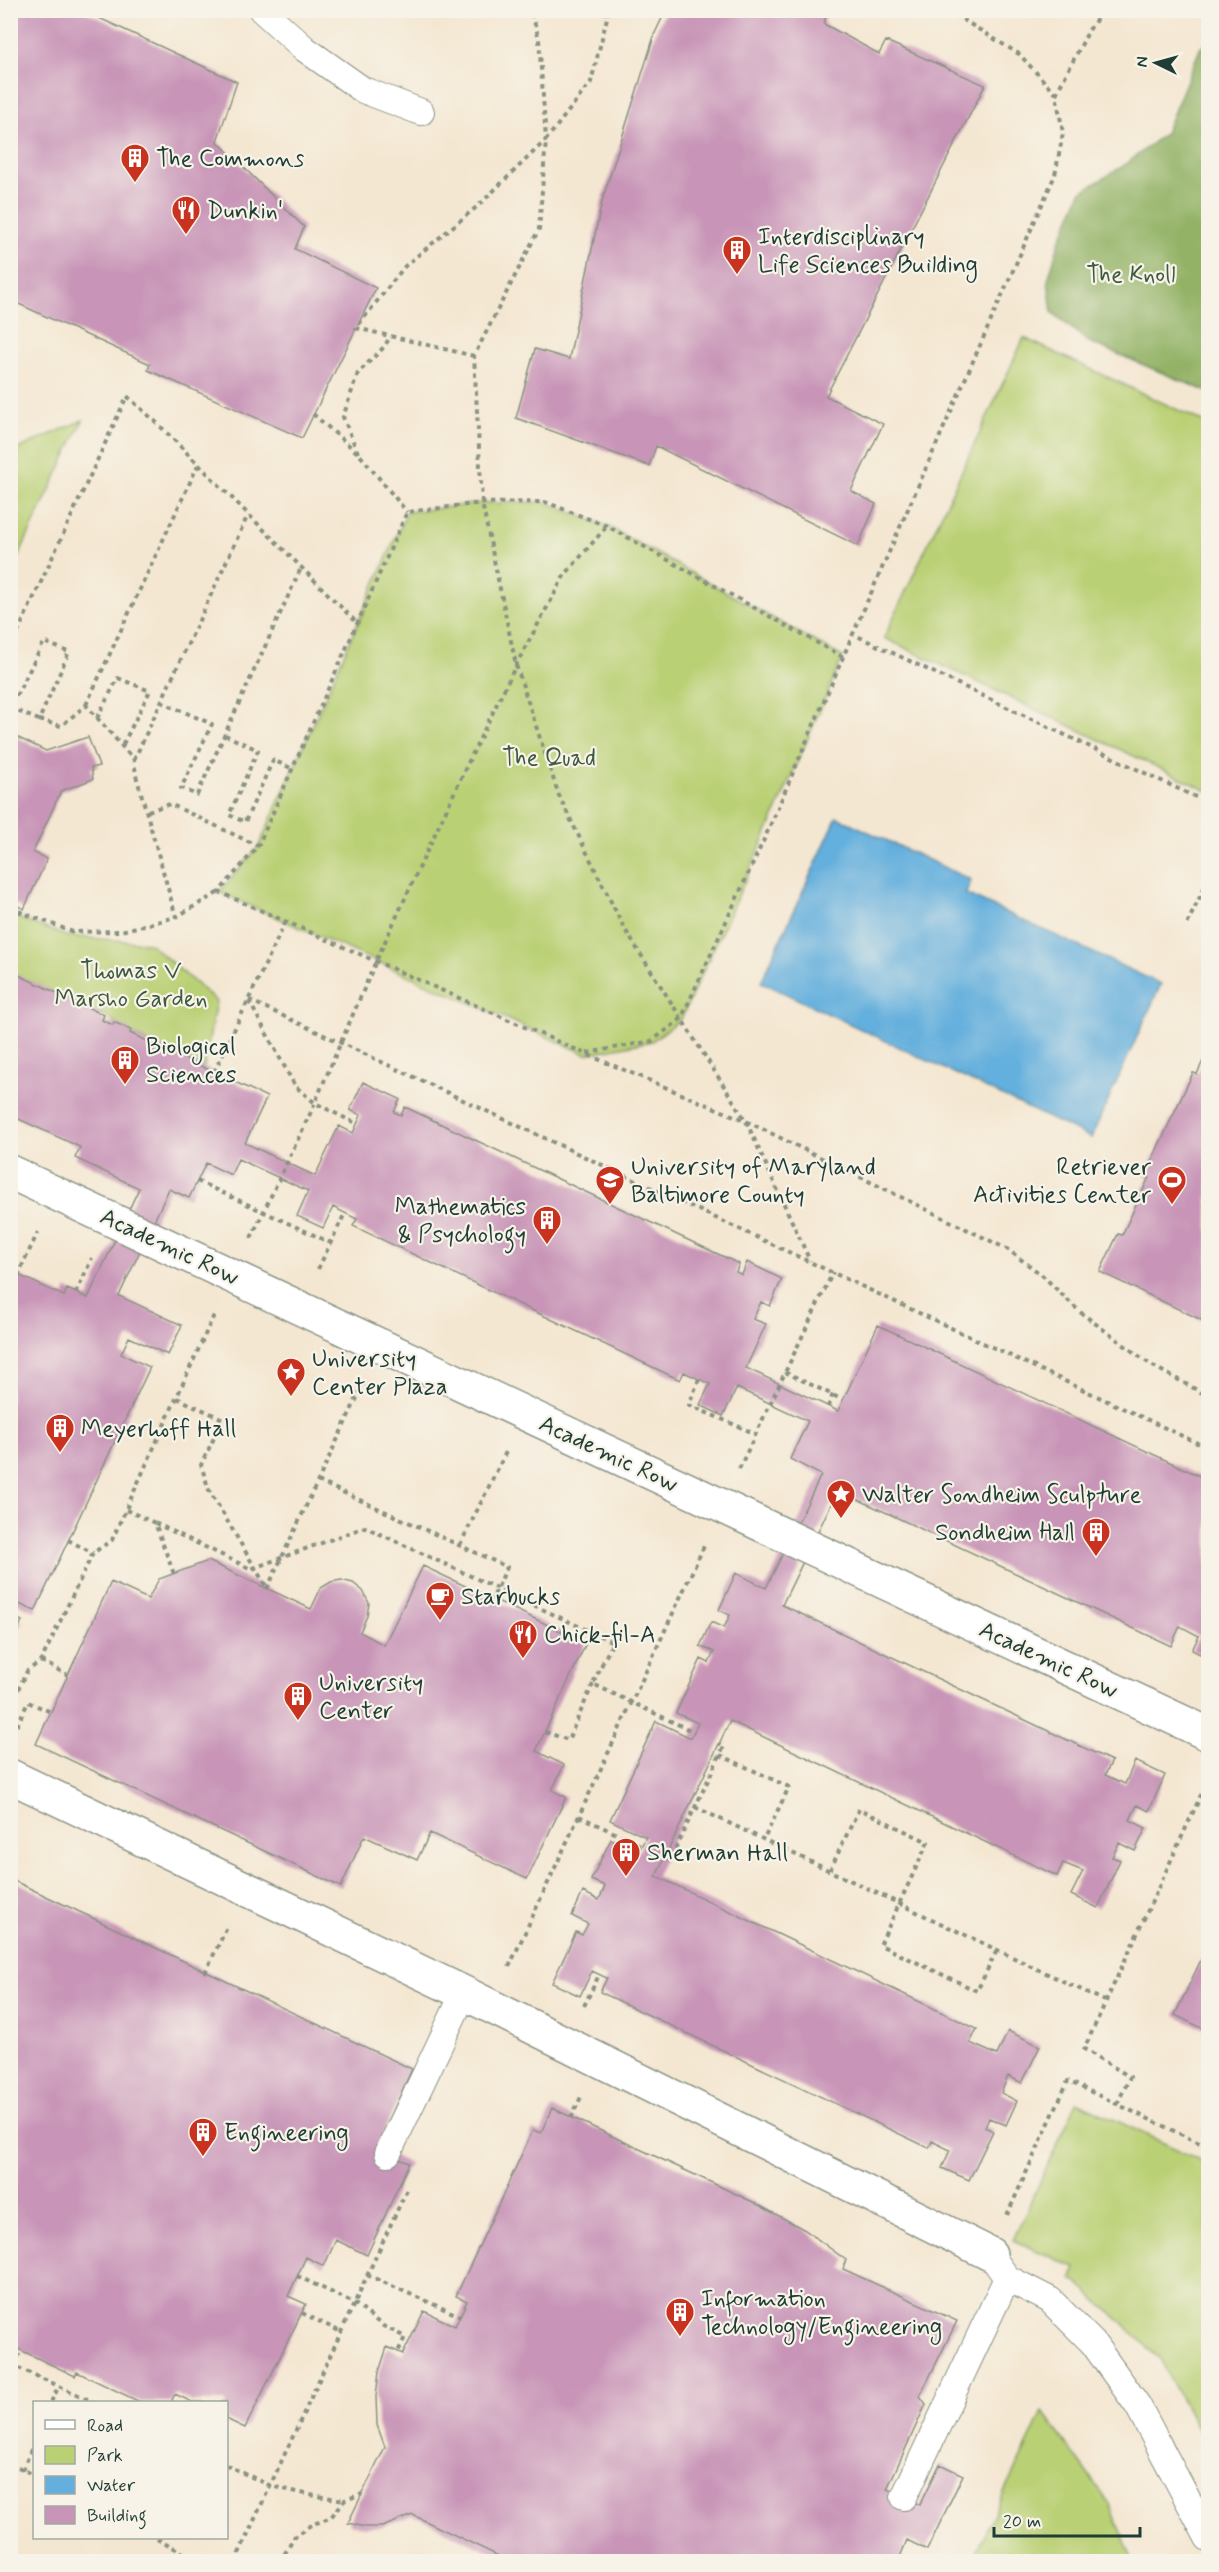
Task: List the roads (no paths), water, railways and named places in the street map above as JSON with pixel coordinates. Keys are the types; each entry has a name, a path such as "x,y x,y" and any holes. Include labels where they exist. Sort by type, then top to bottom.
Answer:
{"street":[{"name":"Academic Row","path":"10,1172 1209,1734"},
{"path":"10,1776 465,1993 998,2266"}],"lane":[{"path":"262,10 305,49 363,90 421,112"},
{"path":"388,2153 465,1993"},
{"path":"904,2497 998,2266 1050,2300 1093,2343 1138,2406 1209,2538"}],"water":[{"path":"837,817 971,880 966,894 1161,984 1091,1138 761,982"}],"place":[{"name":"The Commons","path":"135,184"},
{"name":"Dunkin'","path":"186,236"},
{"name":"Interdisciplinary Life Sciences Building","path":"737,276"},
{"name":"Biological Sciences","path":"125,1086"},
{"name":"University of Maryland Baltimore County","path":"610,1206"},
{"name":"Retriever Activities Center","path":"1172,1206"},
{"name":"Mathematics & Psychology","path":"547,1246"},
{"name":"University Center Plaza","path":"291,1398"},
{"name":"Meyerhoff Hall","path":"60,1454"},
{"name":"Walter Sondheim Sculpture","path":"841,1520"},
{"name":"Sondheim Hall","path":"1096,1558"},
{"name":"Starbucks","path":"440,1622"},
{"name":"Chick-fil-A","path":"523,1660"},
{"name":"University Center","path":"298,1722"},
{"name":"Sherman Hall","path":"626,1878"},
{"name":"Engineering","path":"203,2158"},
{"name":"Information Technology/Engineering","path":"680,2338"}],"park label":[{"name":"The Knoll","path":"1131,274"},
{"name":"The Quad","path":"549,757"},
{"name":"Thomas V Marsho Garden","path":"131,984"}]}
